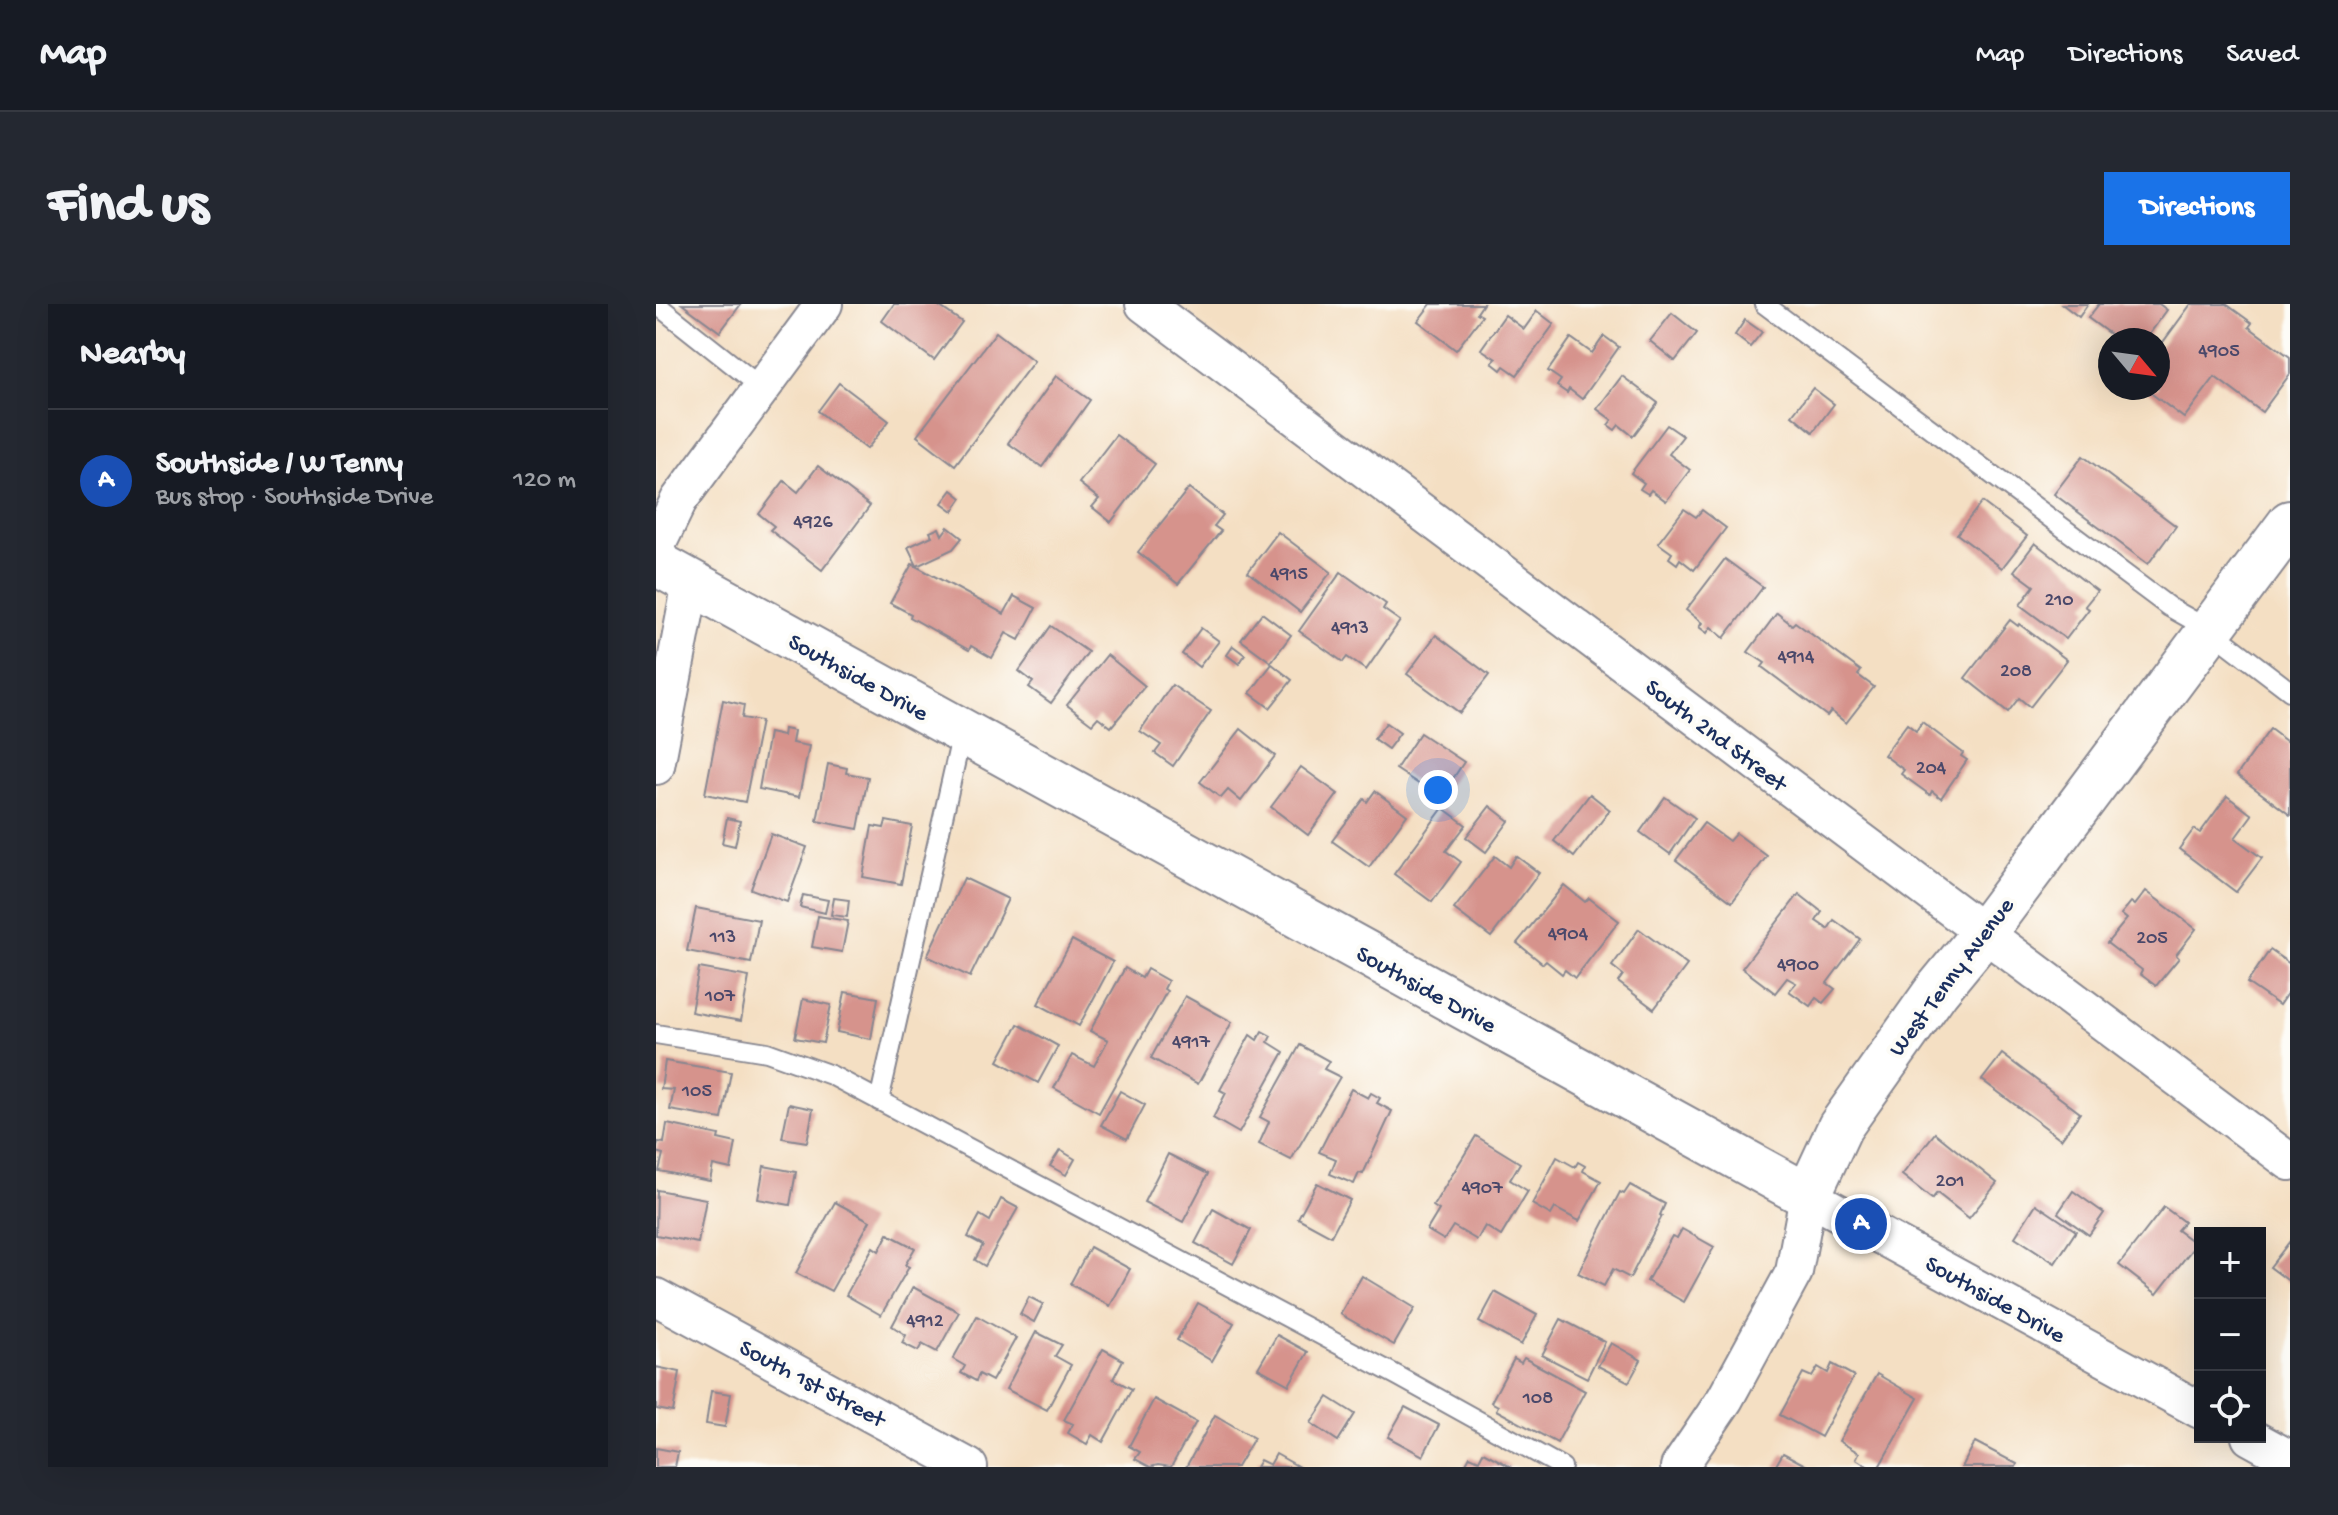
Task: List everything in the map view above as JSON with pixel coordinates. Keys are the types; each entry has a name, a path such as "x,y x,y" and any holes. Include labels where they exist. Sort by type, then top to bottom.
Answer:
{"main road":[{"name":"West Tenny Avenue","path":"1808,1196 1840,1127 1937,990 1983,934 2210,630 2285,540"},
{"name":"Southside Drive","path":"674,573 1808,1196"}],"street":[{"path":"656,547 679,500 824,304"},
{"name":"South 2nd Street","path":"1144,304 2290,1162"},
{"path":"656,766 674,573"},
{"name":"Southside Drive","path":"1808,1196 2194,1407"},
{"name":"West Tenny Avenue","path":"1679,1467 1725,1399 1794,1272 1808,1196"},
{"name":"South 1st Street","path":"656,1297 969,1467"},
{"path":"2261,1443 2290,1459"}],"lane":[{"path":"656,304 762,388"},
{"path":"1764,304 2169,607 2210,630 2290,691"},
{"path":"879,1101 962,733"},
{"path":"656,1034 767,1052 831,1075 1385,1368 1562,1467"}],"building":[{"path":"682,304 741,304 720,332"},
{"path":"894,304 941,304 939,306 962,322 934,360 882,321"},
{"path":"1431,304 1483,304 1477,313 1482,316 1456,350 1418,321"},
{"path":"2062,304 2088,304 2079,317"},
{"path":"2099,304 2159,304 2167,310 2154,328 2102,328 2088,318"},
{"path":"2191,304 2226,304 2252,323 2249,327 2290,357 2290,374 2262,412 2215,377 2184,418 2160,400 2170,400 2170,333"},
{"path":"1537,311 1554,324 1517,375 1504,366 1501,370 1492,363 1496,359 1481,349 1505,315 1524,329"},
{"path":"1672,313 1697,333 1675,361 1650,341"},
{"path":"1745,320 1762,332 1750,347 1735,335"},
{"path":"996,332 1034,361 955,465 917,436"},
{"path":"1604,336 1619,347 1582,399 1569,389 1567,393 1557,386 1561,380 1548,371 1571,338 1592,353"},
{"path":"1056,376 1090,400 1042,467 1008,443"},
{"path":"1622,376 1658,403 1633,436 1619,425 1615,430 1608,425 1612,420 1597,409"},
{"path":"839,383 889,421 867,449 818,411"},
{"path":"1813,388 1834,404 1813,432 1792,415"},
{"path":"1667,425 1683,436 1669,454 1690,470 1666,501 1651,490 1648,494 1640,489 1644,483 1631,473"},
{"path":"1116,435 1155,464 1111,522 1092,507 1099,499 1079,483"},
{"path":"2083,456 2176,526 2148,564 2054,494"},
{"path":"818,466 870,506 822,570 770,530 774,526 759,514 784,481 798,492"},
{"path":"1189,488 1223,515 1214,526 1221,531 1178,584 1138,552"},
{"path":"952,490 962,498 953,511 942,503"},
{"path":"1982,502 2027,536 2002,568 1957,534"},
{"path":"1684,509 1696,517 1702,510 1726,528 1694,570 1680,559 1677,564 1669,558 1672,553 1658,543"},
{"path":"948,527 962,538 953,549 917,566 908,547 932,536 930,532 939,528 942,535"},
{"path":"1278,532 1331,572 1300,612 1248,572"},
{"path":"2035,543 2097,591 2085,606 2089,609 2066,639 2020,605 2034,586 2014,571"},
{"path":"1725,559 1763,587 1724,638 1711,627 1707,633 1699,627 1702,623 1686,610"},
{"path":"912,564 1004,614 1014,596 1036,608 1019,640 1006,633 992,658 971,646 969,650 890,603"},
{"path":"1341,572 1386,604 1383,609 1400,621 1366,670 1347,657 1343,662 1299,631"},
{"path":"1262,613 1291,635 1271,662 1241,640"},
{"path":"1777,613 1792,625 1795,622 1861,671 1858,675 1874,687 1846,723 1831,711 1827,716 1762,667 1765,663 1748,652"},
{"path":"2010,620 2067,660 2030,707 2019,698 2008,712 1965,678"},
{"path":"1051,626 1088,652 1051,703 1029,687 1033,682 1019,671"},
{"path":"1201,628 1219,641 1199,667 1182,654"},
{"path":"1436,635 1489,675 1460,713 1407,674"},
{"path":"1233,646 1245,655 1239,664 1227,655"},
{"path":"1107,655 1145,686 1111,727 1098,717 1092,724 1067,705"},
{"path":"1272,664 1292,680 1270,708 1250,693"},
{"path":"1172,685 1211,711 1173,766 1155,753 1161,745 1140,731"},
{"path":"723,700 744,705 742,718 761,721 745,802 705,794"},
{"path":"1922,722 1963,753 1961,756 1967,760 1941,798 1932,791 1930,795 1901,774 1904,770 1884,755 1907,724 1916,731"},
{"path":"1386,723 1400,733 1388,749 1374,739"},
{"path":"784,729 794,731 792,743 809,746 799,797 759,789 769,733 783,736"},
{"path":"1241,729 1275,756 1241,801 1228,790 1221,798 1200,782"},
{"path":"2270,729 2290,744 2290,815 2237,775"},
{"path":"1420,733 1464,762 1440,798 1396,769"},
{"path":"828,764 847,768 846,773 868,777 858,829 817,821"},
{"path":"1301,767 1338,794 1308,835 1271,807"},
{"path":"1375,791 1407,815 1369,867 1332,841 1364,799 1367,802"},
{"path":"1590,794 1610,810 1574,857 1554,841"},
{"path":"2227,796 2252,815 2235,838 2262,858 2236,892 2179,849 2194,829 2200,833"},
{"path":"1665,797 1695,818 1670,854 1640,832"},
{"path":"1490,806 1509,821 1486,852 1466,837"},
{"path":"1443,808 1466,825 1446,851 1461,862 1432,902 1394,874"},
{"path":"727,818 740,821 735,846 722,843"},
{"path":"886,821 912,826 901,884 863,877 872,826 884,828"},
{"path":"1704,823 1729,841 1736,833 1767,856 1732,902 1676,860"},
{"path":"771,834 807,847 787,902 751,889"},
{"path":"1495,856 1509,867 1516,856 1539,873 1491,937 1454,909"},
{"path":"964,878 1008,899 970,977 927,956"},
{"path":"1564,885 1585,902 1589,898 1619,921 1575,978 1565,970 1562,974 1546,961 1543,964 1517,943"},
{"path":"2146,891 2196,929 2176,955 2179,958 2156,986 2140,974 2142,970 2107,943 2127,919 2121,914 2131,902 2135,905"},
{"path":"1799,894 1822,912 1816,921 1828,929 1834,920 1860,939 1827,983 1835,989 1823,1003 1816,998 1810,1006 1789,991 1796,983 1787,978 1775,993 1742,968"},
{"path":"803,895 828,900 825,913 800,907"},
{"path":"834,898 849,900 847,917 831,915"},
{"path":"696,908 759,920 751,963 687,951"},
{"path":"818,916 848,921 842,952 812,947"},
{"path":"1639,929 1687,965 1654,1009 1618,982 1623,975 1612,966"},
{"path":"1072,940 1113,962 1079,1026 1038,1004"},
{"path":"2270,950 2290,964 2290,989 2279,1005 2247,983"},
{"path":"699,968 749,977 741,1021 691,1012"},
{"path":"1125,968 1142,978 1147,969 1168,981 1164,989 1167,991 1099,1113 1054,1088 1072,1055 1094,1066 1108,1040 1090,1031"},
{"path":"845,992 878,998 871,1039 837,1032"},
{"path":"1185,996 1232,1022 1198,1084 1151,1058"},
{"path":"803,999 831,1005 823,1043 795,1038"},
{"path":"1018,1024 1058,1046 1038,1083 998,1061"},
{"path":"1262,1031 1271,1036 1268,1042 1284,1052 1239,1133 1213,1118 1226,1093 1220,1090 1250,1035 1257,1040"},
{"path":"1300,1045 1329,1061 1324,1069 1340,1077 1291,1160 1259,1144 1269,1122 1260,1117"},
{"path":"2002,1054 2080,1113 2061,1139 1982,1080"},
{"path":"665,1061 731,1072 722,1119 670,1110 674,1090 661,1089"},
{"path":"1351,1089 1368,1098 1371,1093 1380,1098 1377,1103 1392,1111 1363,1174 1359,1173 1354,1184 1330,1174 1336,1159 1319,1152"},
{"path":"1120,1091 1145,1105 1127,1139 1101,1125"},
{"path":"789,1104 813,1109 807,1142 782,1138"},
{"path":"667,1124 719,1135 718,1139 736,1143 731,1169 713,1165 710,1181 659,1171 663,1154 656,1152 658,1142 664,1143"},
{"path":"1935,1133 1997,1183 1969,1218 1937,1193 1932,1199 1902,1175"},
{"path":"1476,1136 1520,1163 1510,1180 1528,1191 1501,1236 1485,1226 1477,1240 1453,1226 1444,1240 1427,1230 1439,1210 1433,1206"},
{"path":"1060,1150 1075,1159 1066,1175 1050,1166"},
{"path":"1168,1154 1208,1174 1183,1222 1144,1202"},
{"path":"1557,1157 1575,1167 1578,1162 1585,1166 1583,1171 1601,1181 1579,1221 1555,1208 1551,1215 1532,1204"},
{"path":"764,1166 796,1172 790,1205 758,1199"},
{"path":"1317,1183 1350,1200 1331,1236 1298,1218"},
{"path":"1630,1185 1665,1204 1662,1216 1630,1278 1613,1269 1604,1286 1578,1273 1620,1192 1624,1194"},
{"path":"657,1190 706,1199 698,1243 656,1235"},
{"path":"2073,1191 2104,1213 2089,1235 2058,1213"},
{"path":"1001,1199 1018,1208 985,1266 975,1260 983,1245 968,1237 980,1215 990,1221"},
{"path":"835,1202 870,1221 831,1291 796,1273"},
{"path":"2036,1204 2076,1231 2055,1263 2015,1237"},
{"path":"2164,1207 2184,1222 2177,1230 2194,1243 2157,1294 2119,1265"},
{"path":"1213,1209 1251,1230 1233,1264 1195,1243"},
{"path":"1682,1229 1714,1247 1684,1302 1647,1281 1672,1236 1677,1238"},
{"path":"888,1234 915,1248 905,1265 909,1267 881,1315 846,1295 873,1247 879,1251"},
{"path":"2290,1241 2290,1282 2270,1267"},
{"path":"1090,1247 1130,1269 1110,1306 1070,1284"},
{"path":"1362,1276 1415,1308 1394,1345 1340,1314"},
{"path":"913,1287 959,1312 937,1352 922,1344 918,1351 902,1343 906,1335 892,1326"},
{"path":"1495,1292 1537,1315 1521,1345 1479,1322"},
{"path":"1029,1297 1043,1304 1034,1322 1020,1314"},
{"path":"1198,1303 1234,1323 1212,1361 1177,1340"},
{"path":"977,1316 1016,1338 992,1381 979,1374 976,1381 961,1373 965,1366 953,1359"},
{"path":"1561,1319 1605,1342 1587,1378 1542,1355"},
{"path":"1036,1332 1062,1345 1055,1356 1071,1365 1047,1410 1006,1389"},
{"path":"1277,1335 1308,1352 1289,1385 1258,1368"},
{"path":"1611,1343 1641,1360 1629,1382 1598,1366"},
{"path":"1103,1349 1123,1360 1113,1379 1132,1389 1103,1442 1092,1435 1087,1444 1068,1433 1073,1424 1064,1420"},
{"path":"1524,1358 1585,1391 1557,1443 1496,1410 1498,1406 1491,1402 1514,1359 1521,1363"},
{"path":"1832,1364 1854,1376 1821,1437 1780,1415 1803,1373 1812,1377 1818,1367 1828,1373"},
{"path":"656,1367 680,1372 673,1412 656,1409"},
{"path":"1877,1374 1918,1398 1879,1467 1869,1467 1856,1459 1859,1453 1839,1441"},
{"path":"711,1391 731,1394 725,1427 706,1424"},
{"path":"1328,1397 1355,1414 1338,1441 1311,1423"},
{"path":"1154,1399 1196,1422 1171,1467 1150,1467 1135,1459 1140,1452 1129,1446"},
{"path":"1405,1407 1439,1425 1423,1456 1388,1437"},
{"path":"1215,1415 1254,1438 1237,1467 1186,1467"},
{"path":"1975,1442 2017,1464 2016,1467 1962,1467"},
{"path":"656,1448 678,1452 675,1467 656,1467"},
{"path":"1483,1452 1511,1467 1464,1467 1470,1456 1479,1460"},
{"path":"1783,1453 1809,1467 1775,1467"},
{"path":"1276,1454 1299,1467 1256,1467 1260,1460 1270,1465"}],"place":[{"name":"Southside / W Tenny","path":"1861,1224"}]}
